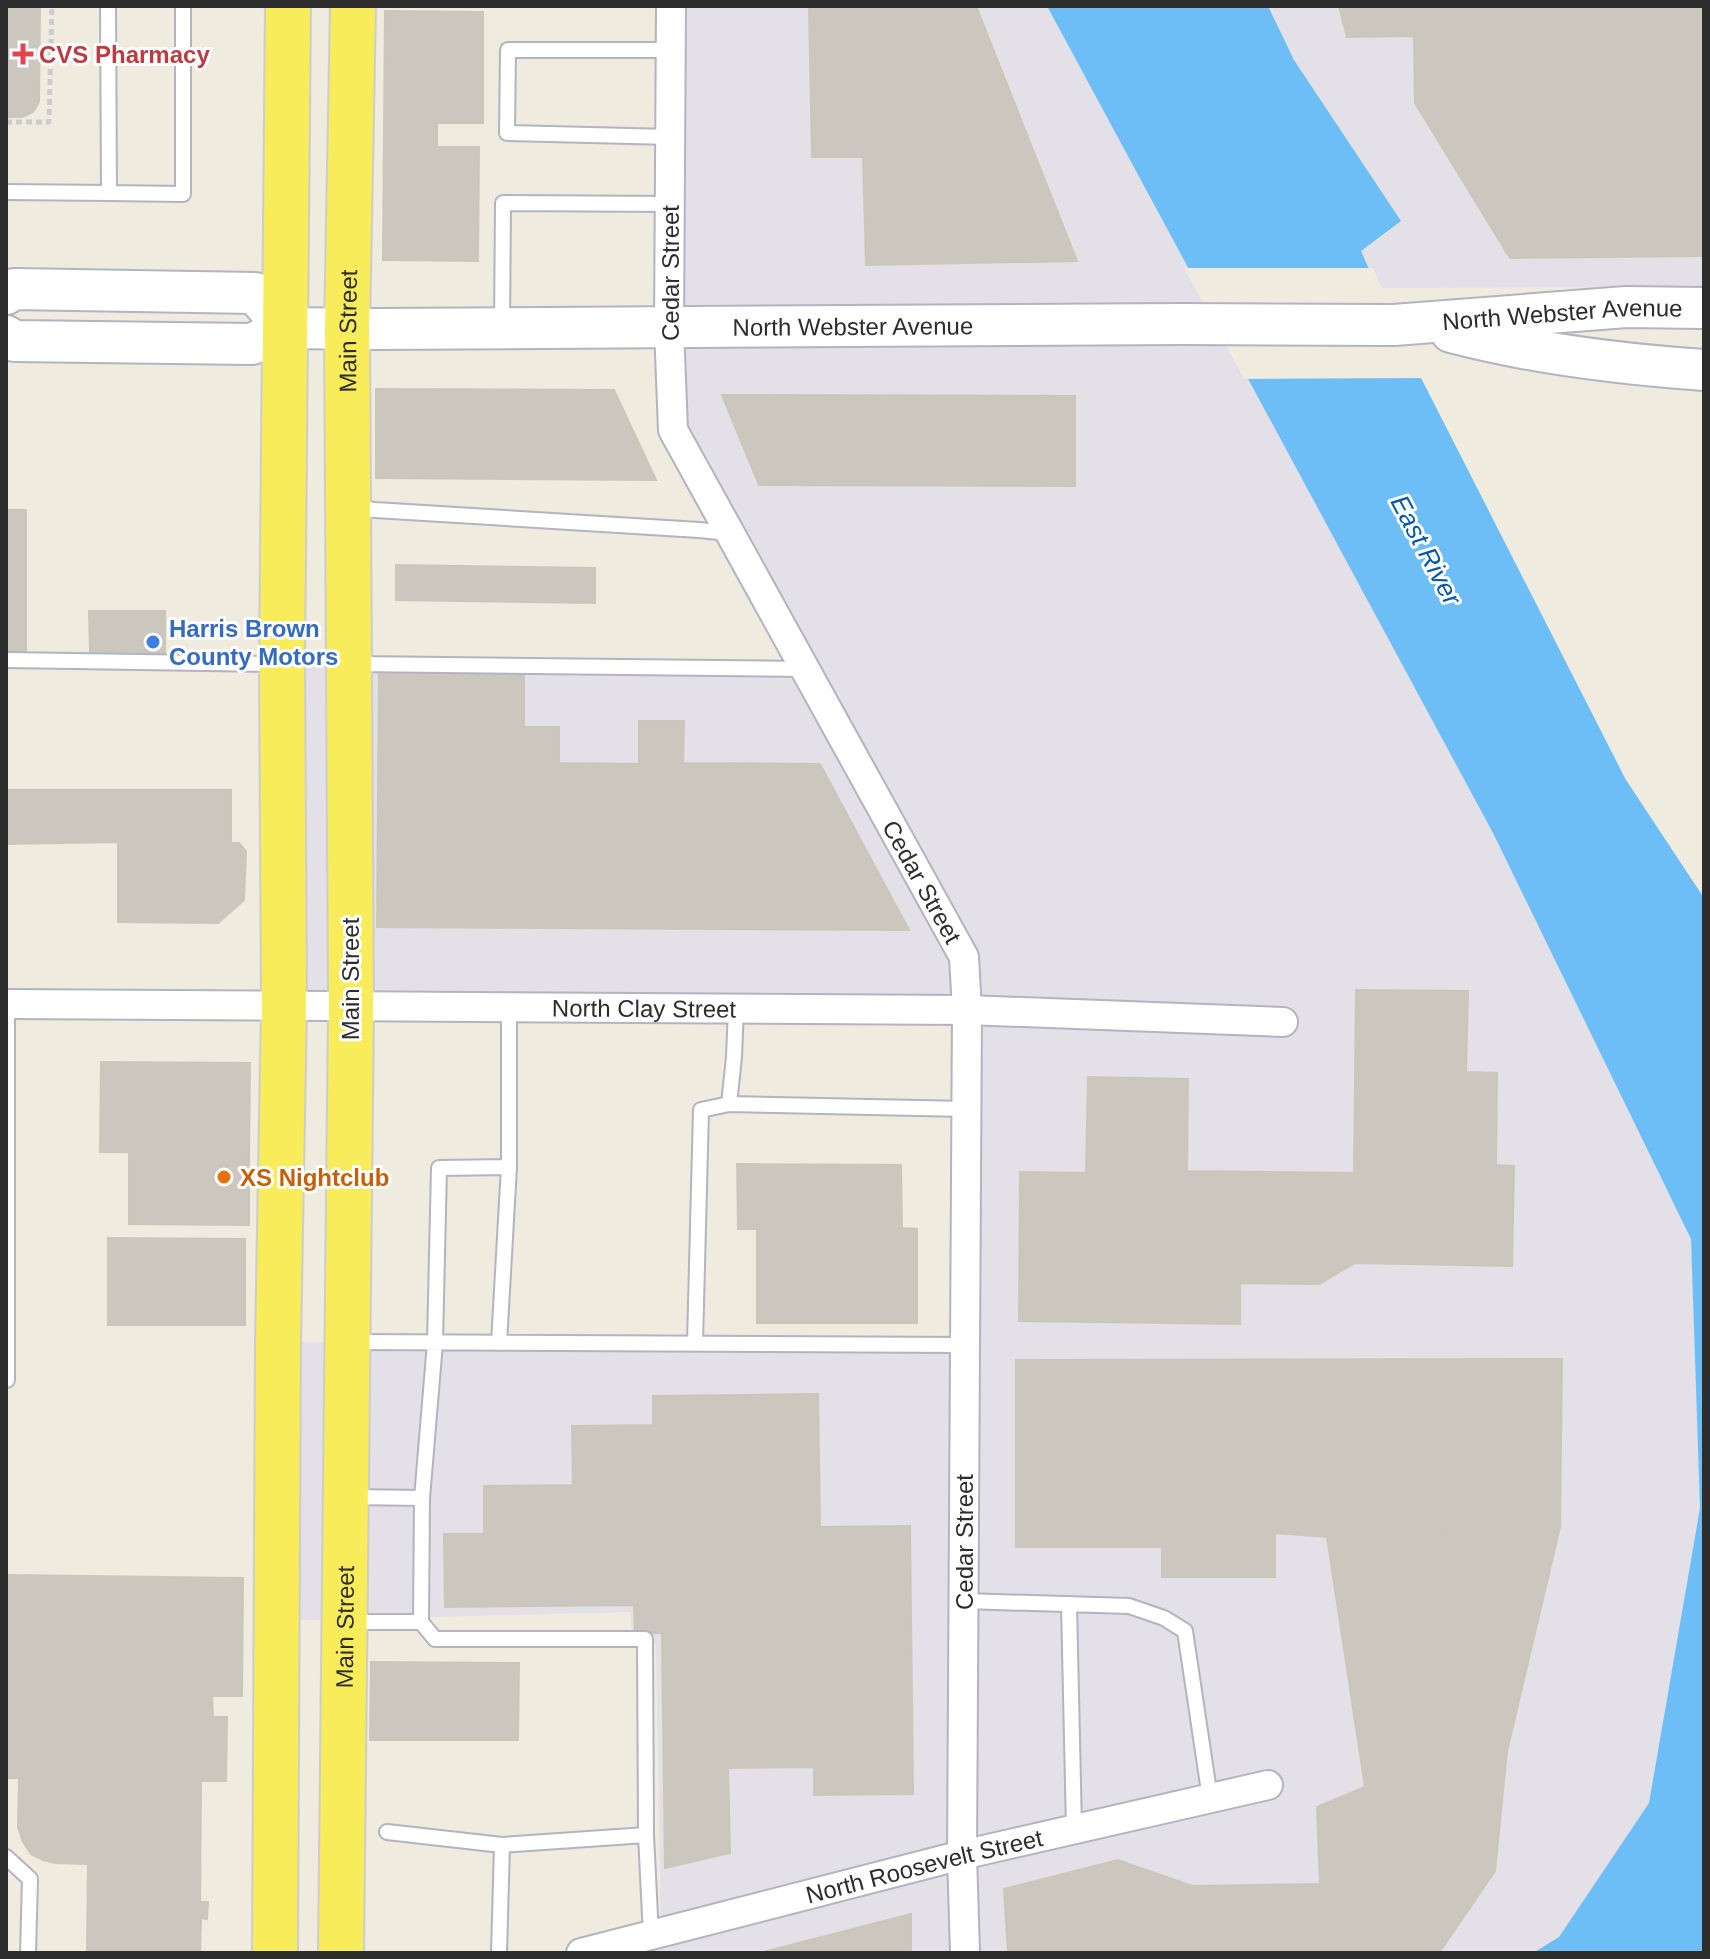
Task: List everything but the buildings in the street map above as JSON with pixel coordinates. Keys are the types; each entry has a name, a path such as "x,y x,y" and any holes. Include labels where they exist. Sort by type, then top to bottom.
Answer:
{"main road":[{"path":"275,1953 278,1342 284,1006 282,664 288,6"},
{"name":"Main Street","path":"341,1953 351,1007 347,329 353,6"},
{"path":"6,294 14,289 255,293 285,328"},
{"name":"North Webster Avenue","path":"6,336 14,341 252,344 285,328 1420,324 1626,307 1704,308"},
{"name":"North Webster Avenue","path":"1420,324 1547,354 1704,370"}],"street":[{"name":"Cedar Street","path":"671,6 669,328 673,430 964,957 967,1010 962,1855 965,1953"},
{"name":"North Clay Street","path":"7,1004 967,1010 1283,1022"},
{"name":"North Roosevelt Street","path":"581,1953 962,1855 1268,1785"}],"lane":[{"path":"108,6 109,193"},
{"path":"6,192 183,194 183,6"},
{"path":"671,50 508,50 507,133 671,137"},
{"path":"502,327 503,203 670,204"},
{"path":"347,506 730,533"},
{"path":"6,660 282,664"},
{"path":"348,664 805,669"},
{"path":"7,1004 7,1380"},
{"path":"499,1343 509,1167 509,1008"},
{"path":"729,1104 736,1008"},
{"path":"695,1343 701,1110 729,1104 966,1109"},
{"path":"509,1167 439,1168 435,1343 422,1498 421,1622 435,1639 645,1639 646,1835 651,1936"},
{"path":"347,1342 965,1345"},
{"path":"346,1497 422,1498"},
{"path":"964,1601 1129,1606 1164,1618 1185,1631 1210,1798"},
{"path":"1069,1604 1074,1829"},
{"path":"344,1622 421,1622"},
{"path":"387,1832 502,1845 646,1835"},
{"path":"499,1953 502,1845"},
{"path":"6,1857 30,1879 28,1953"}],"path":[{"path":"6,122 49,122 52,6"}],"shaded area":[{"path":"671,6 1047,6 1493,833 1691,1239 1700,1508 1649,1803 1559,1937 1533,1953 581,1953 661,1933 656,1644 633,1641 630,1612 277,1621 278,1342 965,1344 966,1010 284,1006 282,664 805,669 673,430"},
{"path":"1268,6 1704,6 1704,287 1377,288 1361,251 1401,221 1294,60"}],"water":[{"name":"East River","path":"1047,6 1268,6 1294,60 1401,221 1361,251 1394,325 1626,780 1704,898 1704,1953 1533,1953 1559,1937 1649,1803 1700,1508 1691,1239 1493,833"}],"pier":[{"path":"1184,268 1373,268 1426,378 1244,379"}],"place":[{"name":"CVS Pharmacy","path":"23,54"},
{"name":"Harris Brown County Motors","path":"153,642"},
{"name":"XS Nightclub","path":"224,1177"}]}
